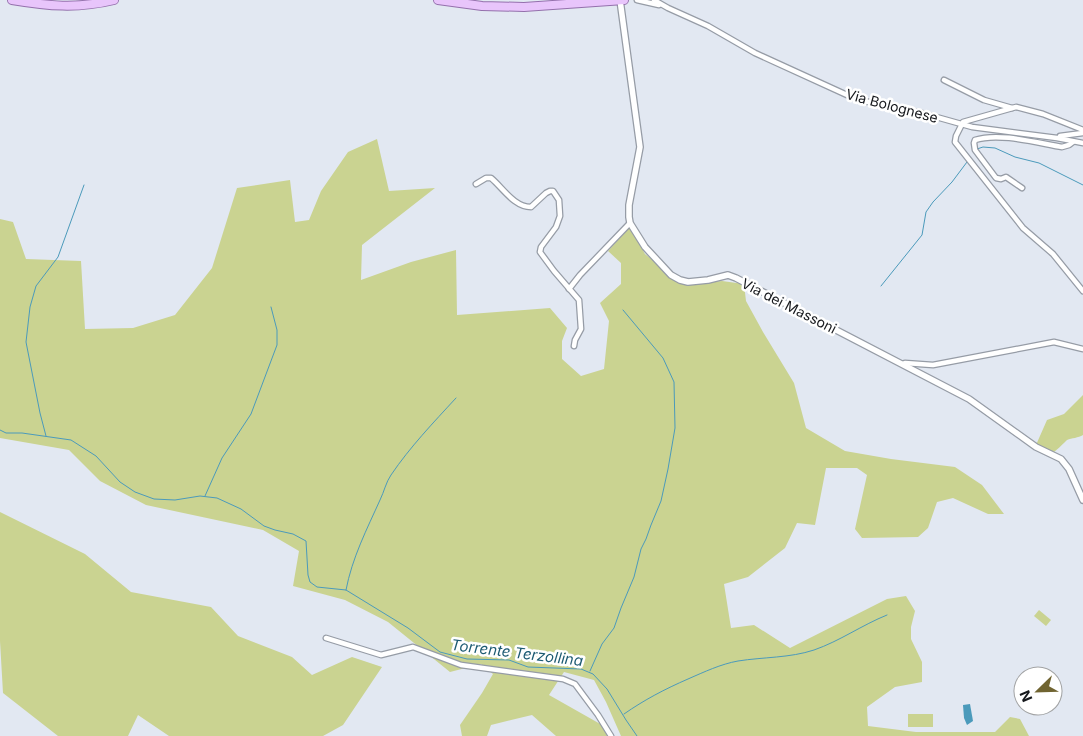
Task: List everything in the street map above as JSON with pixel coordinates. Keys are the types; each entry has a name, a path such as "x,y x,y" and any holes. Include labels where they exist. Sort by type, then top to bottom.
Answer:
{"main road":[{"path":"12,0 48,6 66,6 114,0"},
{"path":"438,0 482,6 511,7 624,0"}],"street":[{"path":"569,289 630,223 628,205 640,147 620,0"},
{"name":"Via Bolognese","path":"637,0 648,1 668,8 708,26 754,53 860,100 922,113 962,124 1083,143"},
{"name":"Via Bolognese","path":"654,0 668,8"},
{"path":"944,80 984,100 1012,108"},
{"path":"1083,132 1043,114 1016,107 963,122 955,142 1023,228 1053,254 1083,290"},
{"path":"1060,136 1083,132"},
{"name":"Via Bolognese","path":"1022,188 1006,177 996,178 975,150 975,140 1002,138 1062,147 1073,142"},
{"path":"476,184 486,178 491,178 511,199 526,207 531,207 550,191 557,195 560,200 560,216 556,227 541,247 540,252 554,272 579,300 581,329 574,346"},
{"name":"Via dei Massoni","path":"630,223 645,247 671,275 680,280 688,282 708,280 728,275 736,278 969,399 1036,448 1061,459 1069,469 1083,500"},
{"path":"903,364 933,364 1054,342 1083,349"},
{"path":"326,638 381,654 413,647 461,665 563,679 575,684 611,736"}],"green space":[{"path":"377,139 389,191 435,188 362,245 361,280 411,262 456,250 457,315 550,308 567,328 562,341 562,359 581,376 604,369 609,321 600,303 621,284 621,263 608,251 630,227 645,254 684,285 722,281 744,284 746,301 794,383 806,428 845,451 955,467 982,485 1004,514 988,514 953,498 937,502 928,528 918,537 862,538 855,529 867,475 857,468 826,468 815,525 797,523 785,548 748,577 724,584 731,628 754,625 790,648 887,599 906,596 915,611 911,627 911,639 922,662 922,682 895,687 867,707 868,726 916,732 995,732 1010,717 1020,719 1029,736 621,736 594,680 564,672 549,695 602,725 607,736 556,736 532,715 491,725 487,736 462,736 460,725 493,674 481,664 450,672 388,622 345,600 293,586 299,551 263,530 146,505 100,481 69,450 0,438 0,219 13,222 26,259 81,261 85,329 133,328 175,315 212,268 237,188 290,180 295,222 309,220 321,191 348,152"},
{"path":"1083,395 1083,435 1067,440 1054,452 1036,445 1047,420 1064,414"},
{"path":"0,512 85,554 131,592 211,607 238,636 292,657 312,675 352,657 382,667 343,725 323,736 169,736 138,715 128,736 58,736 3,693 0,641"},
{"path":"1039,610 1051,620 1046,626 1034,616"},
{"path":"908,714 933,714 933,727 908,727"}],"water":[{"path":"970,704 973,721 967,725 964,718 963,705"}],"waterway":[{"path":"977,149 983,147 995,148 1015,157 1039,163 1083,185"},
{"path":"881,286 922,235 926,212 967,162"},
{"path":"46,436 26,342 30,307 36,286 58,257 84,185"},
{"path":"205,496 222,458 251,414 277,345 277,330 271,307"},
{"path":"590,671 602,644 614,628 634,577 641,549 661,501 675,428 674,382 663,358 623,310"},
{"path":"346,590 356,555 389,478 414,445 456,398"},
{"name":"Torrente Terzollina","path":"0,430 6,433 22,433 71,440 96,456 120,482 135,492 154,499 175,500 200,496 217,498 241,509 264,526 293,534 306,541 310,582 317,587 346,590 408,628 440,652 467,659 509,660 528,667 581,669 593,674 607,689 637,736"},
{"path":"624,714 679,683 725,664 805,653 833,642 887,615"}]}
